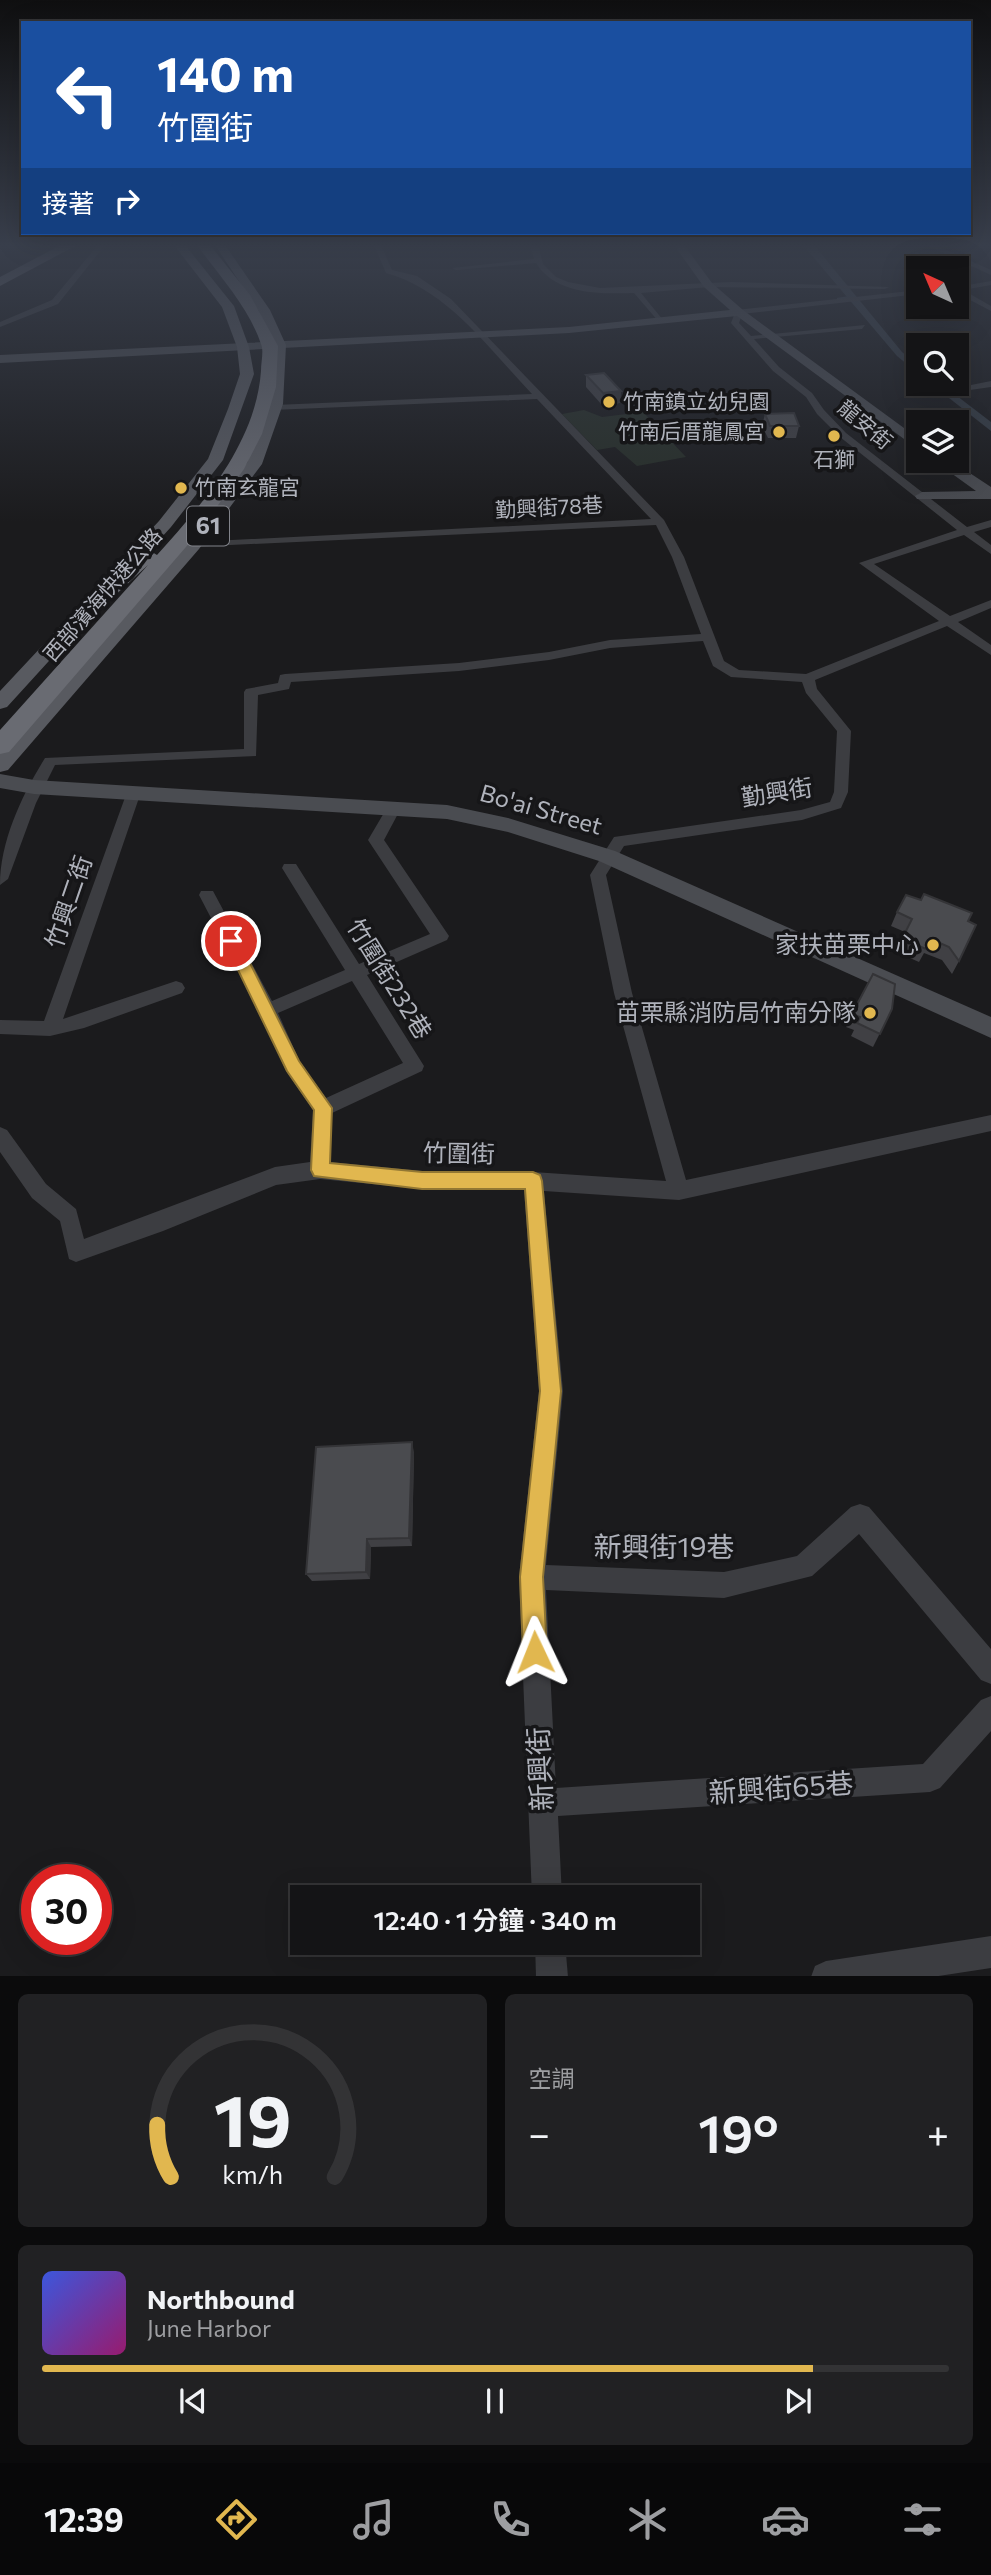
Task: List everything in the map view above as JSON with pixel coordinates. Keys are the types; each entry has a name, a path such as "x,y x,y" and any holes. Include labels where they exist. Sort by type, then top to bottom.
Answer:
{"highway":[{"name":"西部濱海快速公路","path":"0,746 191,528 235,469 253,434 268,387 262,337"},
{"name":"西部濱海快速公路","path":"0,723 176,528 224,465 240,435 256,386 263,346"},
{"path":"221,509 235,469"},
{"path":"91,605 176,528"}],"main road":[{"name":"61","path":"255,337 263,346"},
{"name":"61","path":"0,765 193,545 254,464 275,408 263,337"},
{"name":"61","path":"0,703 165,524 215,460 247,374 263,346"}],"street":[{"path":"0,359 436,337"},
{"path":"481,337 660,522 678,557 706,637 718,663 726,670 808,678 991,604"},
{"name":"龍安街","path":"748,337 776,369 809,395 820,412 843,435 991,551"},
{"path":"772,337 906,436"},
{"path":"969,387 991,384"},
{"path":"275,408 539,396"},
{"path":"959,473 991,495"},
{"path":"922,496 991,495"},
{"name":"勤興街78巷","path":"193,545 660,522"},
{"path":"991,523 864,563 991,651"},
{"path":"0,880 32,803 34,787 50,761 251,753 251,692 284,686 285,678 459,667 549,656 610,644 706,637"},
{"name":"勤興街","path":"607,856 619,841 803,815 836,804 841,792 844,731 811,690 808,678"},
{"name":"Bo'ai Street","path":"0,781 34,787 447,812 506,822 607,856 991,1028"},
{"name":"竹興二街","path":"50,1029 134,792"},
{"path":"268,1010 441,936 376,840 393,810"},
{"path":"607,856 598,875 617,967 679,1191"},
{"name":"竹圍街232巷","path":"290,868 415,1066 323,1108"},
{"path":"207,895 268,1010 293,1066 323,1108 320,1170"},
{"path":"0,1027 50,1029 84,1021 176,988"},
{"name":"竹圍街","path":"0,1136 39,1191 69,1216 76,1252 156,1224 275,1176 320,1170 422,1180 533,1181 679,1191 991,1123"},
{"name":"新興街","path":"533,1181 551,1391 532,1577 546,1885"},
{"name":"新興街19巷","path":"532,1577 724,1585 803,1567 860,1516 991,1670"},
{"name":"新興街65巷","path":"541,1804 930,1778 991,1710"},
{"path":"826,1976 991,1952"},
{"path":"551,1955 552,1976"}],"shaded area":[{"path":"881,337 890,337 906,355 906,363"},
{"path":"947,396 957,396 991,422 991,431 969,414 969,410 964,410"},
{"path":"584,410 602,417 643,412 686,457 637,466 615,447 597,450 562,414"}],"building":[{"path":"604,373 621,391 603,393 586,375"},
{"path":"794,413 799,426 770,426 765,414"},
{"name":"家扶苗栗中心","path":"924,894 972,913 968,921 976,925 959,961 949,947 931,939 926,949 902,939 912,919 897,912 906,895 921,900"},
{"name":"苗栗縣消防局竹南分隊","path":"873,974 895,984 892,1009 880,1034 857,1023 860,1017 852,1014"},
{"path":"412,1442 409,1538 367,1539 366,1572 306,1574 316,1447"}],"place":[{"name":"竹南鎮立幼兒園","path":"609,402"},
{"name":"竹南后厝龍鳳宮","path":"779,432"},
{"name":"石獅","path":"834,436"},
{"name":"竹南玄龍宮","path":"181,488"},
{"name":"家扶苗栗中心","path":"933,945"},
{"name":"苗栗縣消防局竹南分隊","path":"870,1013"}],"route":[{"path":"231,941 268,1010 293,1066 323,1108 320,1170 422,1180 533,1181 551,1391 532,1577 535,1652"}]}
